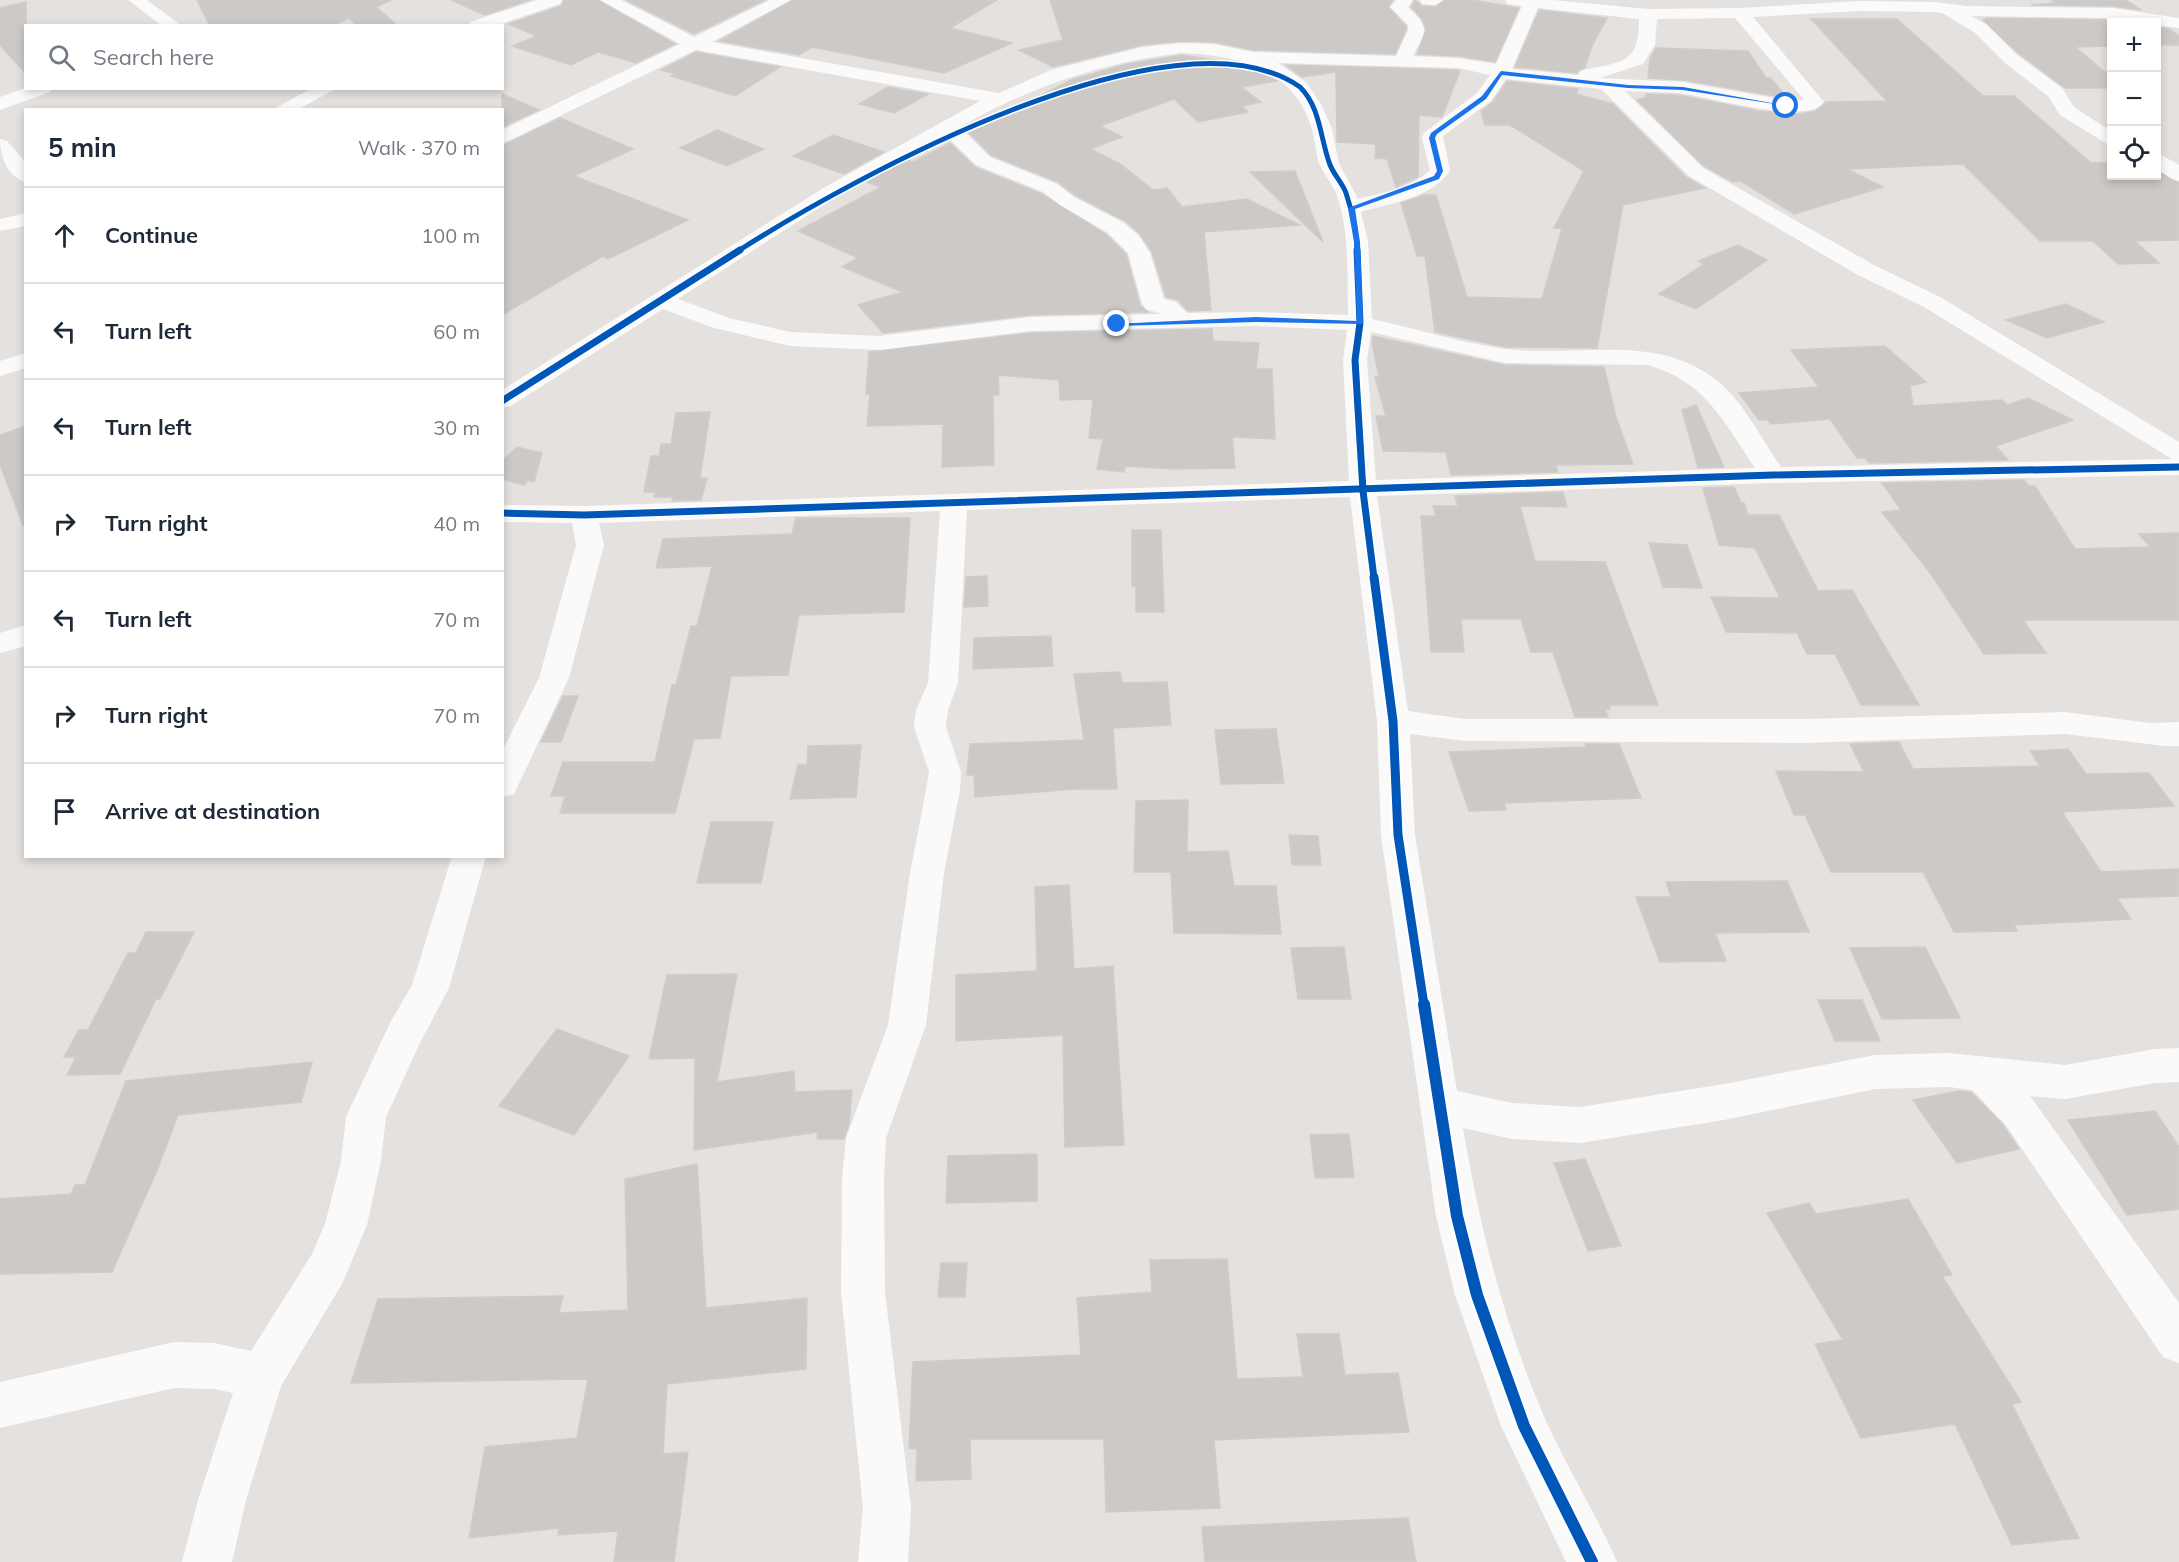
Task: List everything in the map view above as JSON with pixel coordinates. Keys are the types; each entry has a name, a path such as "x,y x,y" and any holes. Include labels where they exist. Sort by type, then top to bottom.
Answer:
{"street":[{"path":"136,0 171,24"},
{"path":"482,24 554,0"},
{"path":"608,0 695,44 1001,99"},
{"path":"504,137 783,0"},
{"path":"1401,63 1417,30 1416,24 1401,12 1399,7 1405,0"},
{"path":"1428,0 1435,0"},
{"path":"2150,0 2179,21"},
{"path":"1351,208 1397,194 1437,178 1440,171 1432,138 1434,133 1484,97 1501,73 1522,1 1648,14 1734,7 1792,10 1934,3 1967,11 2113,13 2179,21"},
{"path":"1934,3 1980,28 2011,59 2055,92 2067,111 2107,138"},
{"path":"504,399 831,191 947,126 1058,74 1143,52 1203,49 1248,56 1401,63 1458,63 1487,67 1501,73 1606,84 1683,88 1786,106 1809,106 1815,102 1734,7"},
{"path":"1574,79 1626,66 1646,52 1649,41 1648,14"},
{"path":"1248,56 1274,68 1300,87 1322,129 1329,164 1351,208 1357,242 1360,323 1355,360 1363,491 1393,721 1398,835 1457,1216 1477,1295 1524,1426 1592,1562"},
{"path":"1606,84 1696,172 1866,270 1932,302 2179,453"},
{"path":"0,104 38,90"},
{"path":"285,108 324,90"},
{"path":"947,126 983,161 1050,188 1067,201 1116,228 1131,241 1139,253 1154,304 1168,307 1181,321"},
{"path":"0,145 24,174"},
{"path":"2161,161 2179,176"},
{"path":"0,225 24,219"},
{"path":"660,300 722,323 779,336 880,344 1030,324 1181,321 1360,323 1506,356 1662,360 1697,377 1723,401 1773,475"},
{"path":"0,369 24,361"},
{"path":"504,513 584,515 1363,491 1773,475 2179,467"},
{"path":"883,1562 887,1508 863,1292 863,1179 867,1138 907,1025 927,873 944,790 945,772 930,727 932,710 943,683 954,503"},
{"path":"504,781 554,678 590,545 584,515"},
{"path":"0,643 24,636"},
{"path":"1393,721 1465,730 1793,731 2065,723 2097,724 2163,735 2179,734"},
{"path":"207,1562 222,1500 261,1376 327,1269 346,1225 361,1161 366,1118 404,1035 430,988 468,858"},
{"path":"1441,1105 1512,1120 1580,1125 1724,1102 1875,1072 1949,1070 1984,1076 2065,1082 2156,1066 2179,1065"},
{"path":"1984,1076 2019,1111 2179,1341"},
{"path":"0,1405 174,1365 214,1366 261,1376"}],"building":[{"path":"197,0 391,0 376,7 396,24 355,24 349,18 336,24 209,24"},
{"path":"451,0 530,0 485,15"},
{"path":"564,0 598,0 675,44 636,63 598,52 571,65 512,46 537,36 508,24 561,6"},
{"path":"626,0 765,0 694,34"},
{"path":"793,0 997,0 950,28 1012,43 944,73 812,47 799,55 719,41"},
{"path":"1050,0 1393,0 1388,7 1406,26 1406,30 1395,54 1253,50 1214,42 1181,41 1142,45 1053,67 1019,50 1063,40"},
{"path":"1415,0 1422,6 1435,7 1445,0 1472,0 1519,8 1495,62 1458,56 1417,54 1426,30 1422,19 1411,7"},
{"path":"2052,0 2126,0 2141,10 2113,6 2031,5 2056,3"},
{"path":"26,2 24,72 0,45 0,8"},
{"path":"1539,10 1607,18 1592,46 1585,67 1577,73 1515,67"},
{"path":"1987,18 2107,20 2107,46 2075,47 2107,74 2107,88 2065,88 2018,53 1983,20"},
{"path":"1811,19 1897,19 1983,96 2014,96 2091,163 2107,162 2107,180 2161,180 2161,173 2179,183 2179,240 2135,241 2159,263 2118,264 2093,241 2040,241 1963,164 1847,169 1883,187 1794,214 1741,181 1733,182 1704,166 1637,100 1646,97 1646,94 1678,95 1759,111 1799,114 1816,111 1826,102 1887,101"},
{"path":"2161,28 2169,29 2179,36 2179,45 2161,45"},
{"path":"1656,48 1748,51 1766,78 1771,78 1787,98 1683,80 1648,78 1650,58"},
{"path":"696,52 780,67 735,96 671,76 676,74 661,70"},
{"path":"1181,55 1242,64 1277,81 1241,87 1261,102 1242,106 1248,112 1198,122 1174,99 1100,126 1122,137 1090,149 1120,164 1153,190 1167,188 1182,207 1247,199 1300,225 1204,232 1211,310 1188,311 1178,300 1166,297 1152,252 1140,234 1125,221 1075,195 1058,182 991,155 969,133 1071,80 1123,65"},
{"path":"1286,65 1460,71 1442,117 1419,115 1418,177 1396,187 1387,159 1375,158 1376,144 1337,142 1336,72 1302,77"},
{"path":"1507,81 1578,89 1576,94 1613,104 1687,178 1705,188 1623,205 1597,348 1505,347 1435,332 1425,256 1417,256 1401,203 1424,195 1436,195 1467,297 1542,299 1562,228 1554,228 1584,171 1510,125 1485,125 1481,111 1493,102"},
{"path":"888,87 928,94 894,113 859,104"},
{"path":"502,94 539,110 504,126 504,108 502,108"},
{"path":"560,118 633,149 574,176 688,220 608,259 603,256 504,314 504,145"},
{"path":"717,130 764,149 727,166 680,148"},
{"path":"833,135 884,152 844,174 793,156"},
{"path":"950,143 975,167 1042,194 1107,235 1126,254 1140,305 1148,312 1030,315 883,333 858,305 903,292 842,267 858,258 798,231 881,187 867,182 906,160 913,162"},
{"path":"1295,171 1323,242 1250,172"},
{"path":"1738,245 1767,260 1696,309 1659,294 1704,264 1698,261"},
{"path":"2066,304 2104,322 2047,338 2006,320"},
{"path":"1212,329 1213,341 1259,343 1256,369 1272,369 1275,439 1232,437 1235,468 1174,469 1125,466 1124,472 1097,469 1103,439 1089,438 1093,399 1060,400 1059,380 998,375 999,395 993,395 994,465 942,467 943,424 867,426 870,394 866,394 869,352 1030,333"},
{"path":"1373,336 1504,365 1604,367 1616,417 1633,464 1556,465 1558,472 1451,475 1446,452 1383,451 1376,416 1386,416 1375,377 1379,377 1372,343"},
{"path":"1885,346 1926,382 1910,386 1913,406 2002,400 2007,405 2028,398 2073,420 1996,446 2008,460 1869,463 1865,458 1857,458 1830,419 1771,424 1767,420 1759,420 1739,393 1819,387 1791,350"},
{"path":"1696,405 1724,467 1698,468 1682,410"},
{"path":"710,412 700,478 707,478 701,500 672,501 673,497 654,497 656,492 644,492 651,456 659,456 661,444 671,444 676,413"},
{"path":"24,427 24,525 0,465 0,435"},
{"path":"517,447 542,453 534,482 528,480 524,485 504,480 504,459"},
{"path":"2024,480 2029,486 2035,486 2075,549 2150,547 2139,534 2179,533 2179,620 2023,620 2046,653 1984,654 1931,574 1882,512 1901,510 1882,483"},
{"path":"1734,487 1748,515 1779,515 1818,591 1852,590 1919,705 1861,705 1835,654 1807,654 1797,633 1726,632 1711,597 1780,598 1755,548 1719,545 1703,488"},
{"path":"1563,492 1567,507 1520,506 1535,561 1605,562 1658,705 1609,705 1610,709 1605,709 1608,717 1575,717 1553,652 1531,652 1521,619 1461,619 1464,652 1431,652 1421,516 1436,516 1433,506 1458,506 1455,496"},
{"path":"796,518 910,518 904,612 799,615 788,675 731,676 720,738 694,739 675,813 560,813 565,796 551,796 563,762 655,762 672,685 676,685 691,626 697,626 712,566 656,568 663,539 792,534"},
{"path":"1132,530 1161,530 1164,612 1136,612 1136,586 1132,586"},
{"path":"1649,543 1687,545 1702,588 1663,587"},
{"path":"987,576 988,606 964,607 966,577"},
{"path":"1051,636 1053,666 973,669 974,638"},
{"path":"1120,672 1122,683 1167,682 1171,725 1113,728 1117,789 1075,789 975,797 974,775 967,775 970,744 1084,740 1074,674"},
{"path":"563,696 578,696 561,742 541,742"},
{"path":"1276,729 1284,783 1221,784 1215,730"},
{"path":"1899,742 1913,769 2040,766 2030,751 2068,749 2086,774 2149,773 2174,806 2062,812 2101,872 2179,869 2179,896 2117,898 2131,919 2014,925 2017,931 1954,932 1923,872 1831,872 1805,815 1794,815 1776,771 1864,772 1850,744"},
{"path":"1585,744 1619,744 1641,798 1504,803 1506,810 1469,811 1449,752 1586,747"},
{"path":"861,745 856,797 790,799 798,764 807,765 808,746"},
{"path":"1188,800 1187,852 1228,851 1234,886 1276,886 1281,934 1174,933 1171,872 1134,872 1136,801"},
{"path":"711,822 773,822 761,883 697,883"},
{"path":"1289,835 1318,836 1321,865 1292,865"},
{"path":"1787,881 1809,932 1715,933 1726,961 1660,962 1636,897 1671,897 1666,882"},
{"path":"1069,885 1074,969 1113,966 1124,1145 1065,1147 1063,1035 956,1041 956,975 1037,971 1035,887"},
{"path":"146,932 194,932 160,999 156,999 120,1074 67,1075 76,1057 64,1057 79,1030 88,1030 128,953 136,953"},
{"path":"1344,947 1351,999 1298,999 1291,948"},
{"path":"1925,947 1960,1018 1882,1019 1850,948"},
{"path":"737,974 717,1082 794,1071 795,1092 852,1090 849,1124 844,1139 817,1139 818,1132 694,1150 695,1058 649,1059 667,975"},
{"path":"1818,1000 1862,1000 1880,1041 1835,1041"},
{"path":"557,1029 629,1056 574,1135 499,1106"},
{"path":"312,1062 301,1102 178,1115 158,1168 112,1272 0,1274 0,1199 71,1194 75,1185 85,1185 126,1081"},
{"path":"1959,1091 1971,1092 2003,1125 2019,1149 1957,1163 1913,1100"},
{"path":"2155,1111 2179,1147 2179,1209 2127,1215 2068,1120"},
{"path":"1349,1134 1354,1177 1315,1178 1310,1135"},
{"path":"1037,1154 1037,1201 946,1203 948,1156"},
{"path":"1585,1159 1621,1246 1588,1251 1554,1163"},
{"path":"697,1164 706,1308 807,1298 806,1369 667,1384 663,1454 688,1452 674,1562 614,1562 618,1531 558,1535 559,1528 469,1538 485,1447 577,1438 588,1379 351,1383 378,1299 563,1296 559,1313 628,1310 625,1179"},
{"path":"1908,1199 1952,1275 1942,1276 2021,1402 2012,1404 2079,1538 2012,1545 1955,1424 1861,1438 1815,1344 1843,1340 1767,1213 1809,1203 1816,1214"},
{"path":"1227,1259 1237,1379 1303,1377 1297,1334 1339,1334 1345,1375 1398,1373 1409,1432 1214,1440 1220,1508 1106,1512 1104,1439 970,1439 971,1479 916,1481 917,1449 909,1448 913,1362 1081,1355 1077,1298 1152,1292 1150,1260"},
{"path":"941,1263 967,1263 965,1297 938,1297"},
{"path":"1408,1518 1416,1562 1205,1562 1202,1527"}],"cycle path":[{"path":"504,400 832,191 980,108 1058,74 1143,52 1181,48 1214,49 1248,56 1274,68 1300,87 1312,106 1322,129 1329,163 1346,193 1357,241 1360,323 1355,360 1363,491 1393,721 1398,835 1457,1216 1477,1295 1524,1426 1592,1562"},
{"path":"504,513 584,515 1773,475 2179,467"}],"route":[{"path":"1117,324 1256,320 1360,323 1357,242 1351,208 1397,194 1437,178 1440,171 1432,138 1434,133 1484,97 1501,73 1628,86 1683,88 1786,106"}]}
